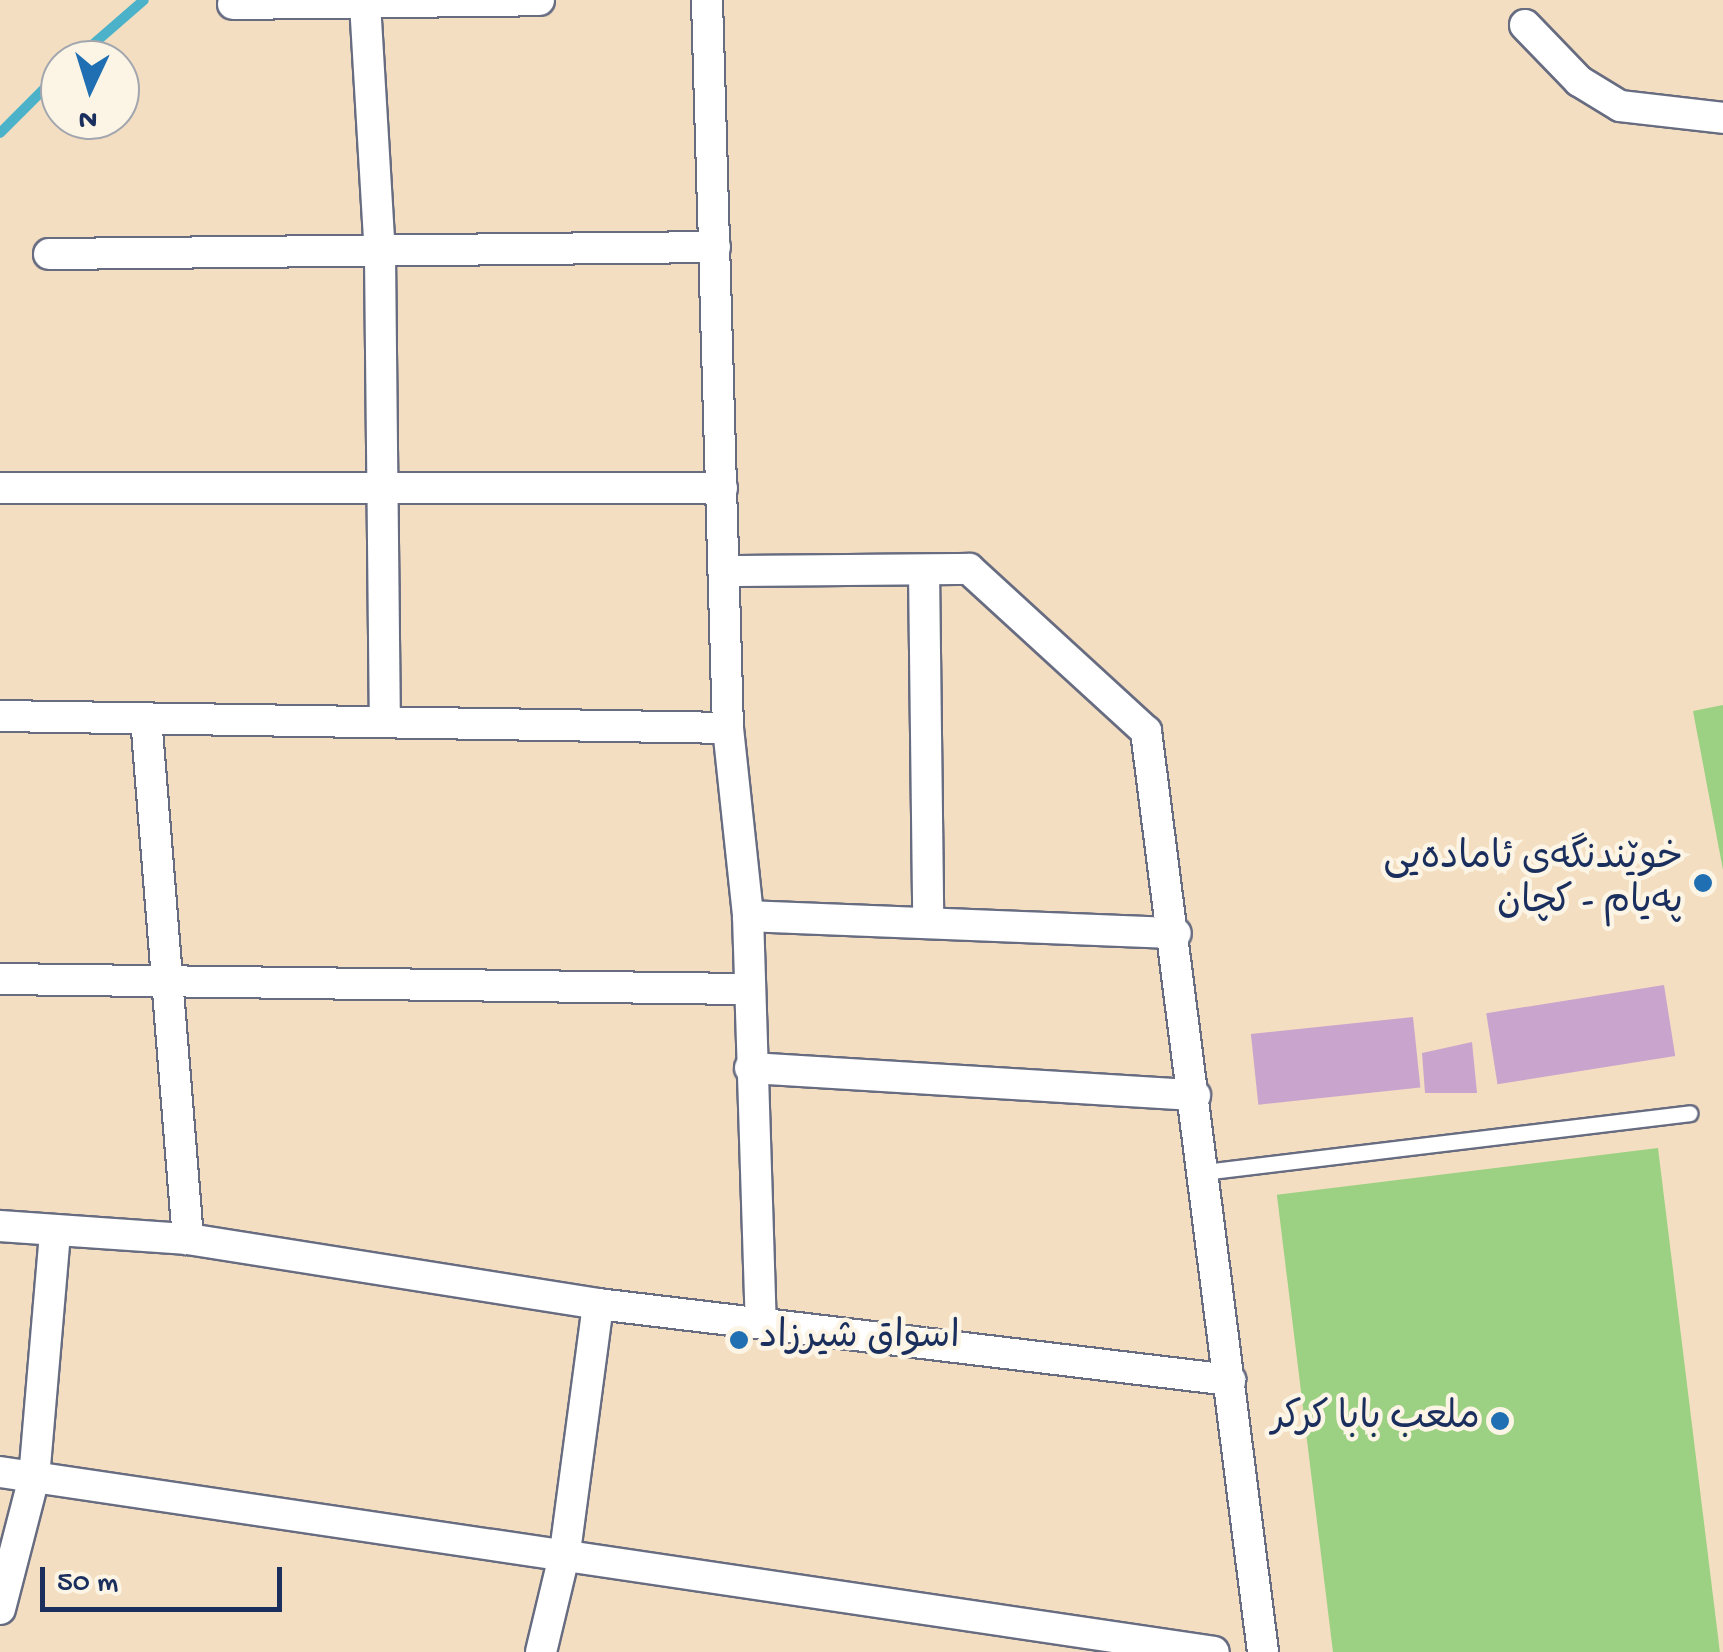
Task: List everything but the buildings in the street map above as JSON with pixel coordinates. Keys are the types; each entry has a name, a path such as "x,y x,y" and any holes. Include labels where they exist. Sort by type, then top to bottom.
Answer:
{"street":[{"path":"233,4 539,0"},
{"path":"707,0 728,728 748,916 745,990 761,1321"},
{"path":"364,3 380,255 385,722"},
{"path":"1525,25 1579,81 1620,106 1723,118"},
{"path":"48,254 380,255 715,247"},
{"path":"0,488 383,493 722,488"},
{"path":"726,572 970,569 1146,731 1176,933 1262,1652"},
{"path":"924,570 928,920"},
{"path":"0,716 728,728"},
{"path":"146,718 188,1239"},
{"path":"748,916 928,920 1176,933"},
{"path":"0,979 745,990"},
{"path":"750,1068 1195,1094"},
{"path":"0,1226 188,1239 598,1304 1230,1380"},
{"path":"0,1609 34,1478 55,1232"},
{"path":"541,1652 565,1552 598,1304"},
{"path":"0,1472 565,1552 1214,1652"}],"lane":[{"path":"1204,1172 1689,1113"}],"green space":[{"path":"1723,705 1723,870 1693,711"},
{"name":"ملعب بابا كركر","path":"1658,1148 1720,1652 1333,1652 1277,1195"}],"waterway":[{"path":"98,40 144,0"},
{"path":"0,133 40,93"}],"place":[{"name":"خوێندنگەی ئامادەیی پەیام - کچان","path":"1703,883"},
{"name":"اسواق شيرزاد","path":"739,1340"},
{"name":"ملعب بابا كركر","path":"1500,1421"}]}
